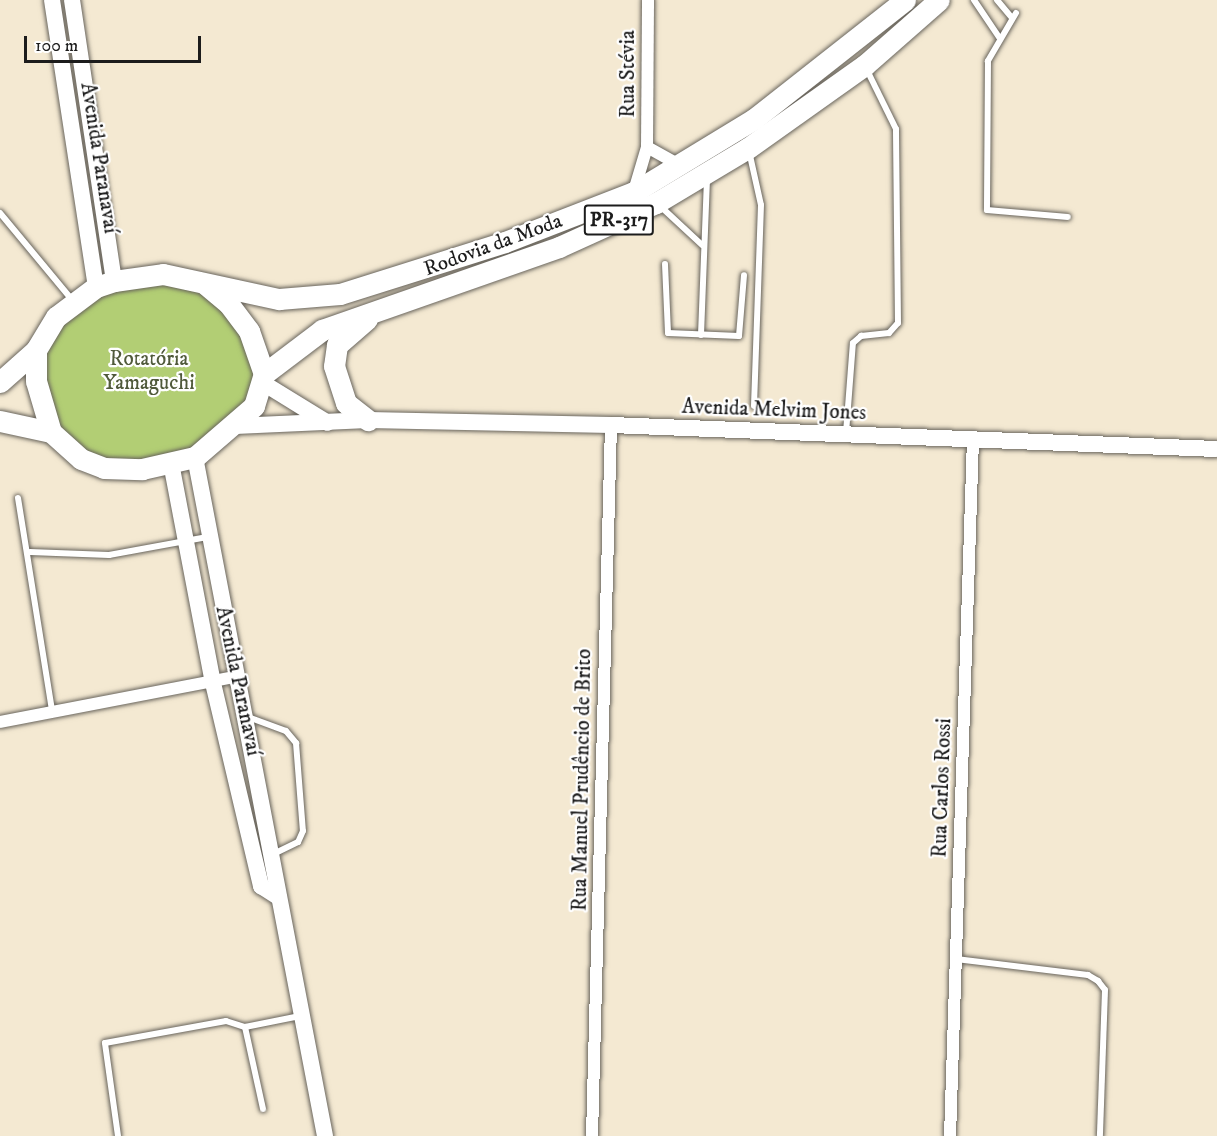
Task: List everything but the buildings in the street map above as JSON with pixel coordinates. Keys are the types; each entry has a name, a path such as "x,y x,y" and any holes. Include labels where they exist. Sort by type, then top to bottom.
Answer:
{"highway":[{"name":"Rodovia da Moda","path":"200,280 279,299 340,294 505,242 634,192 683,166 812,76 905,0"},
{"name":"Rodovia da Moda","path":"264,378 321,330 559,248 656,203 748,148 865,65 939,0"},
{"path":"0,382 36,350 56,317 74,302 105,284 164,274 200,280 228,303 249,330 264,378 254,406 235,426 195,458 171,463 105,468 81,459 51,432 0,421"},
{"path":"368,420 346,403 339,387 337,345 389,306"},
{"path":"36,350 36,381 51,432"}],"street":[{"name":"Avenida Paranavaí","path":"52,0 105,284"},
{"name":"Avenida Paranavaí","path":"72,0 105,284"},
{"name":"Rua Stévia","path":"634,192 647,147 648,0"},
{"name":"Rua Stévia","path":"647,147 683,166"},
{"path":"264,378 328,423"},
{"name":"Avenida Melvim Jones","path":"235,426 368,420 611,425 1217,448"},
{"name":"Rua Manuel Prudêncio de Brito","path":"592,1136 611,425"},
{"name":"Rua Carlos Rossi","path":"950,1136 973,440"},
{"name":"Avenida Paranavaí","path":"195,458 233,677 325,1136"},
{"name":"Avenida Paranavaí","path":"171,463 188,539 213,683 261,886 278,897"},
{"path":"0,722 213,683 233,677"}],"lane":[{"path":"974,0 983,6 986,25 999,37"},
{"path":"983,6 989,0"},
{"path":"997,0 1014,15 987,61 987,210 1068,217"},
{"path":"846,435 853,343 861,336 889,333 898,323 896,129 865,65"},
{"path":"748,148 761,205 754,406"},
{"path":"701,335 702,245 708,173"},
{"path":"656,203 702,245"},
{"path":"0,213 74,302"},
{"path":"665,264 665,330 701,335 742,332 744,275"},
{"path":"18,498 30,552 52,711"},
{"path":"30,552 109,555 209,537"},
{"path":"241,716 286,731 296,743 303,831 298,842 270,855"},
{"path":"956,959 1088,975 1098,981 1105,990 1100,1136"},
{"path":"118,1136 105,1043 226,1021 245,1027 301,1015"},
{"path":"245,1027 263,1109"}],"green space":[{"name":"Rotatória Yamaguchi","path":"163,274 228,303 264,374 217,443 104,468 51,432 42,336 73,301"}]}
